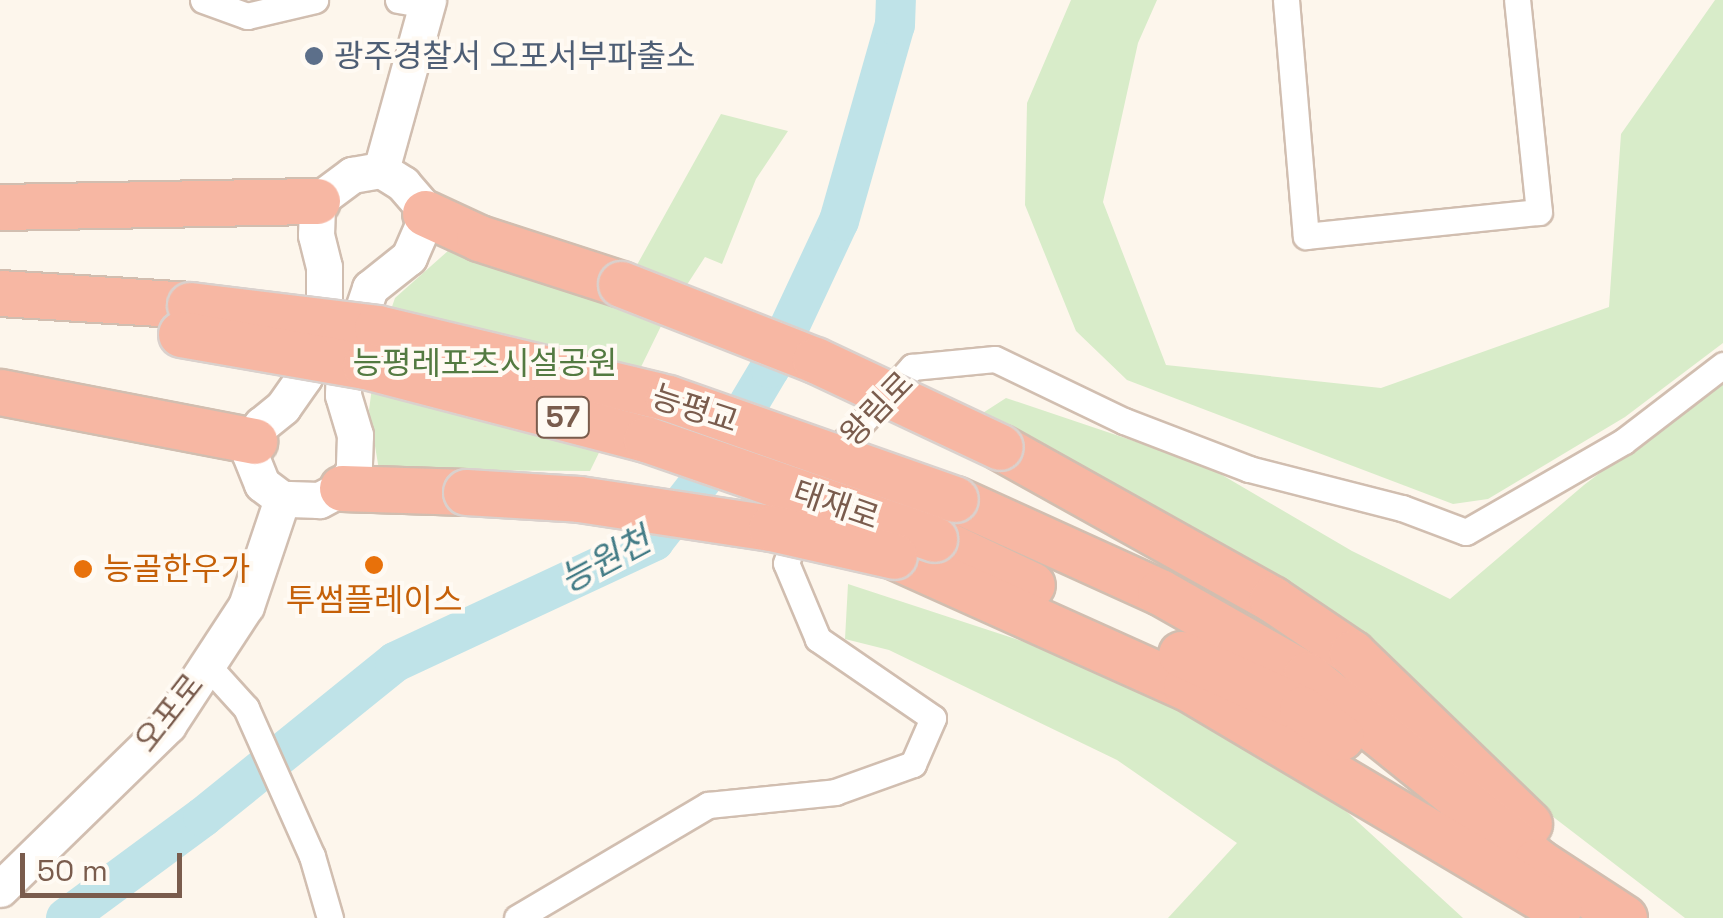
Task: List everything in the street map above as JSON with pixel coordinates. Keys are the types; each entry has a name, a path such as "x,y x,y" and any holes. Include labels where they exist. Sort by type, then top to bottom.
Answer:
{"highway":[{"path":"0,207 318,201"},
{"path":"425,213 479,238 622,284 815,360 1000,448 1272,599 1352,653 1598,915"},
{"name":"태재로","path":"0,293 186,320 646,438 914,548"},
{"name":"태재로","path":"0,323 186,320"},
{"name":"능평교","path":"186,320 378,328 668,398 956,500 1160,592 1306,676 1598,915"},
{"path":"0,392 254,440"},
{"path":"342,488 579,499 914,548 1186,687 1598,915"}],"main road":[{"path":"381,170 418,2"},
{"path":"381,170 403,184 425,213 409,257 370,288 344,364 343,395 356,435 354,470 342,488 319,500 282,499 262,484 249,452 262,425 283,406 304,377 324,300 324,268 316,235 318,201 352,175 381,170"},
{"name":"오포로","path":"0,889 168,725 246,606 282,499"}],"street":[{"path":"203,0 246,16 315,0"},
{"path":"1286,0 1306,236 1539,212 1517,0"},
{"name":"왕림로","path":"516,918 708,806 835,792 913,764 933,718 818,638 786,563 821,468 912,367 995,359 1124,420 1249,469 1402,508 1466,532 1624,440 1723,364"},
{"path":"208,665 246,708 312,856 330,918"}],"green space":[{"path":"1071,0 1157,0 1138,43 1103,202 1166,365 1381,388 1609,307 1621,134 1715,0 1723,0 1723,343 1625,417 1488,499 1453,504 1127,380 1076,331 1025,205 1027,103"},
{"name":"능평레포츠시설공원","path":"721,114 788,131 756,179 722,264 705,257 664,320 590,471 379,470 369,410 377,350 395,298 458,242 618,299"},
{"path":"1723,379 1723,918 1685,918 1444,733 975,418 1006,398 1205,465 1352,551 1450,599 1584,485"},
{"path":"848,584 1177,692 1347,812 1463,918 1168,918 1237,843 1117,760 889,650 845,639"}],"waterway":[{"name":"능원천","path":"66,918 203,817 395,662 654,541 708,472 770,368 839,221 895,25 896,0"}],"place":[{"name":"광주경찰서 오포서부파출소","path":"314,56"},
{"name":"투썸플레이스","path":"374,565"},
{"name":"능골한우가","path":"83,569"}]}
